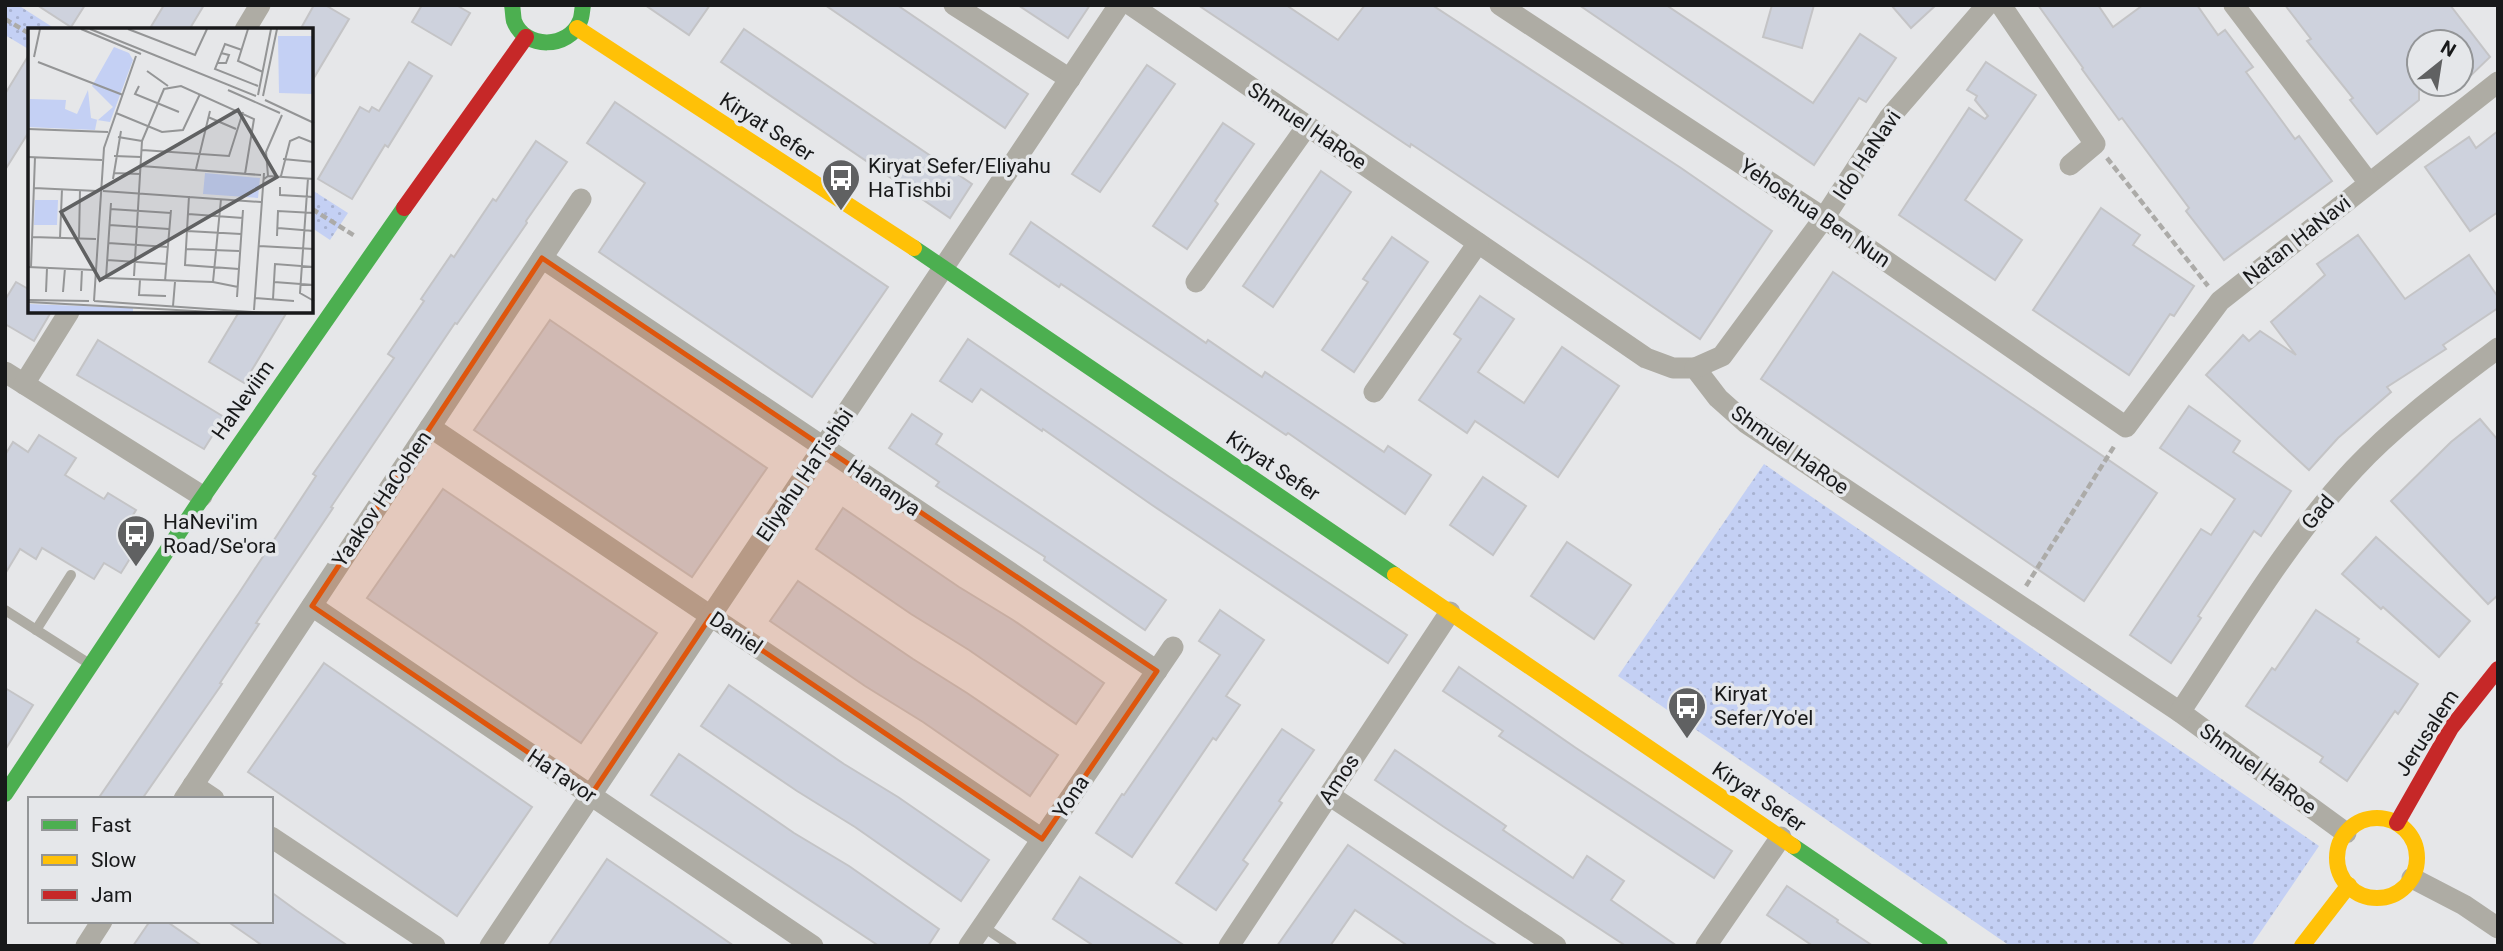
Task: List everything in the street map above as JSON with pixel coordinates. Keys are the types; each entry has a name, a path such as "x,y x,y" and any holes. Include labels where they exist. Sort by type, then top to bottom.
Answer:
{"street":[{"path":"246,28 260,5"},
{"path":"512,5 514,20 526,37 544,44 563,41 577,28 582,18 583,5"},
{"path":"954,5 1070,79"},
{"name":"Eliyahu HaTishbi","path":"490,946 1119,5"},
{"name":"Shmuel HaRoe","path":"1131,5 1646,358 1673,368 1695,368 1717,398 1745,423 2180,712 2346,833"},
{"name":"Yehoshua Ben Nun","path":"1500,5 1824,218 2126,427"},
{"name":"Ido HaNavi","path":"1695,368 1722,356 1824,218 1889,118 1987,5"},
{"path":"2001,5 2095,144 2070,165"},
{"path":"2234,5 2369,183"},
{"name":"Kiryat Sefer","path":"577,28 944,267 1940,946"},
{"name":"HaNeviim","path":"5,794 202,496 374,248 526,37"},
{"name":"Natan HaNavi","path":"2126,427 2220,301 2498,82"},
{"path":"1196,282 1307,126"},
{"name":"Yaakov HaCohen","path":"189,792 581,199"},
{"path":"1374,391 1478,243"},
{"name":"Hananya","path":"542,258 1157,671"},
{"path":"24,384 68,313"},
{"name":"Gad","path":"2180,712 2299,534 2355,468 2417,409 2498,348"},
{"path":"5,372 202,496"},
{"name":"Daniel","path":"430,427 1042,839"},
{"name":"HaTavor","path":"312,606 813,946"},
{"name":"Amos","path":"1229,946 1450,612"},
{"name":"Yona","path":"969,946 1173,647"},
{"name":"Jerusalem","path":"2397,823 2451,728 2498,669"},
{"path":"189,792 207,797"},
{"path":"1329,795 1556,946"},
{"path":"2382,818 2397,823 2409,834 2416,847 2412,878 2401,890 2387,896 2372,897 2357,892 2349,886 2338,868 2337,852 2342,838 2352,825 2366,819 2382,818"},
{"path":"1706,946 1780,837"},
{"path":"273,838 435,946"},
{"path":"2412,878 2464,905 2498,928"},
{"path":"2302,946 2349,886"},
{"path":"86,946 101,923"}],"lane":[{"path":"36,630 71,575"},
{"path":"5,610 90,664"},
{"path":"982,926 1012,946"}],"path":[{"path":"5,19 28,33"},
{"path":"2095,144 2220,301"},
{"path":"313,210 374,248"},
{"path":"2015,603 2126,427"}],"highlighted area":[{"path":"542,258 1157,671 1042,839 711,616 591,795 312,606"}],"shaded area":[{"path":"5,5 18,5 54,28 28,28 28,49 5,35"},
{"path":"313,191 348,213 330,240 313,229"},
{"path":"1764,464 2319,846 2251,946 2010,946 1618,676"}],"building":[{"path":"37,5 85,5 71,27"},
{"path":"164,5 204,5 190,28 150,28"},
{"path":"314,5 325,5 349,19 313,79 313,28 301,28"},
{"path":"422,5 456,5 470,13 451,45 412,22"},
{"path":"645,5 710,5 689,35"},
{"path":"825,5 897,5 1028,94 1005,128"},
{"path":"1018,5 1090,5 1068,38"},
{"path":"1198,5 1286,5 1338,40 1365,5 1432,5 1772,231 1700,339 1411,144 1410,147"},
{"path":"1579,5 1666,5 1813,103 1860,34 1896,58 1866,102 1859,98 1814,165"},
{"path":"1772,5 1814,5 1802,48 1763,37"},
{"path":"1891,5 1936,5 1911,28"},
{"path":"2038,5 2098,5 2113,27 2143,5 2197,5 2218,35 2225,30 2253,67 2246,72 2295,139 2299,136 2332,181 2224,260 2186,211 2189,208 2122,118 2119,120"},
{"path":"2285,5 2450,5 2468,28 2405,28 2405,98 2419,100 2377,134 2350,100 2353,98 2307,41 2311,39"},
{"path":"744,29 972,184 950,218 721,62"},
{"path":"2475,38 2490,57 2475,71"},
{"path":"28,56 28,133 5,170 5,94"},
{"path":"409,62 432,76 352,199 318,179 360,107 369,112 372,107 379,111"},
{"path":"1986,62 2036,95 1965,200 2022,240 1995,280 1899,215 1969,108 1985,119 1988,116 1975,100 1977,96 1967,90"},
{"path":"1147,65 1175,84 1100,192 1072,174"},
{"path":"615,102 888,287 812,397 599,252 645,183 587,143"},
{"path":"1223,123 1254,144 1215,201 1218,204 1187,249 1153,226"},
{"path":"2498,131 2498,212 2470,231 2425,167 2469,137 2476,148"},
{"path":"536,141 567,162 331,507 333,508 256,623 259,624 220,683 222,684 143,797 99,797 239,593 316,476 313,474 394,358 388,354 424,301 421,299 451,255 454,257 493,199 496,201"},
{"path":"1321,171 1351,192 1273,307 1243,286"},
{"path":"2101,208 2140,235 2133,245 2194,286 2174,316 2170,314 2129,375 2033,310"},
{"path":"1031,222 1206,343 1208,340 1262,377 1265,372 1384,452 1388,446 1431,475 1405,514 1288,433 1286,435 1061,284 1059,287 1010,254"},
{"path":"2358,235 2405,299 2469,255 2498,297 2498,308 2443,345 2446,349 2387,387 2391,392 2338,438 2309,470 2206,375 2243,335 2249,341 2260,331 2296,355 2271,322 2325,275 2317,264"},
{"path":"1392,237 1428,262 1354,372 1322,350 1368,282 1363,279"},
{"path":"1833,272 2157,493 2084,601 1761,379"},
{"path":"16,282 28,289 28,313 50,313 34,341 5,324 5,300"},
{"path":"1480,296 1514,319 1478,372 1524,403 1562,347 1619,386 1558,477 1475,421 1467,433 1419,400 1461,339 1454,334"},
{"path":"238,313 286,313 244,383 209,362"},
{"path":"550,320 767,468 692,577 474,430"},
{"path":"968,339 1407,635 1388,663 981,389 972,402 940,381"},
{"path":"98,340 224,417 204,449 77,375"},
{"path":"2189,406 2240,441 2233,452 2291,491 2261,536 2254,531 2198,616 2201,618 2171,663 2130,635 2201,529 2211,535 2235,499 2160,448"},
{"path":"912,414 942,434 936,444 1166,600 1145,630 1044,560 1045,557 936,486 939,482 889,448"},
{"path":"2480,419 2498,440 2498,595 2488,604 2391,501 2451,442"},
{"path":"39,435 76,458 65,475 104,499 108,493 136,510 127,525 144,536 121,573 104,563 94,579 42,548 36,559 20,549 5,574 5,455 13,442 28,452"},
{"path":"1483,477 1526,506 1493,555 1450,525"},
{"path":"443,489 657,633 581,743 367,598"},
{"path":"843,508 1104,683 1076,724 816,549"},
{"path":"2376,537 2470,621 2439,657 2342,574"},
{"path":"1567,542 1631,585 1594,639 1531,596"},
{"path":"798,581 1058,755 1030,796 770,621"},
{"path":"1220,610 1264,640 1226,696 1240,705 1216,740 1213,738 1132,857 1096,833 1220,655 1199,641"},
{"path":"2316,610 2418,684 2398,714 2395,711 2347,781 2320,762 2323,757 2246,706 2272,668 2275,670"},
{"path":"324,663 532,807 457,916 248,772"},
{"path":"1459,667 1732,851 1714,878 1499,736 1503,731 1443,691"},
{"path":"729,685 989,860 961,901 855,827 701,726"},
{"path":"5,688 33,705 5,750"},
{"path":"1282,729 1314,750 1243,860 1248,864 1216,910 1176,883"},
{"path":"1395,750 1506,826 1503,830 1573,878 1587,856 1624,881 1611,900 1677,946 1626,946 1375,780"},
{"path":"679,754 939,929 928,946 879,946 651,795"},
{"path":"1348,845 1498,946 1408,946 1355,910 1330,946 1277,946"},
{"path":"607,859 669,901 734,946 548,946"},
{"path":"1080,877 1185,946 1094,946 1053,919"},
{"path":"1787,886 1873,946 1813,946 1767,915"},
{"path":"273,893 348,946 263,946 230,923 273,923"},
{"path":"149,923 169,923 202,946 133,946"}],"traffic: fast":[{"path":"512,5 514,21 520,30 527,37 547,42 567,37 574,30 581,19 583,5"},
{"path":"5,794 196,507 404,208"},
{"path":"914,248 1395,575"},
{"path":"1793,846 1940,946"}],"traffic: slow":[{"path":"577,28 914,248"},
{"path":"1395,575 1793,846"},
{"path":"2377,818 2392,821 2405,830 2414,843 2417,858 2414,873 2405,886 2392,895 2377,898 2362,895 2349,886 2340,873 2337,858 2340,843 2349,830 2362,821 2377,818"},
{"path":"2302,946 2349,885"}],"traffic: jam":[{"path":"404,208 526,37"},
{"path":"2397,823 2451,728 2498,669"}],"place":[{"name":"Kiryat Sefer/Eliyahu HaTishbi","path":"841,212"},
{"name":"HaNevi'im Road/Se'ora","path":"136,568"},
{"name":"Kiryat Sefer/Yo'el","path":"1687,740"}]}
